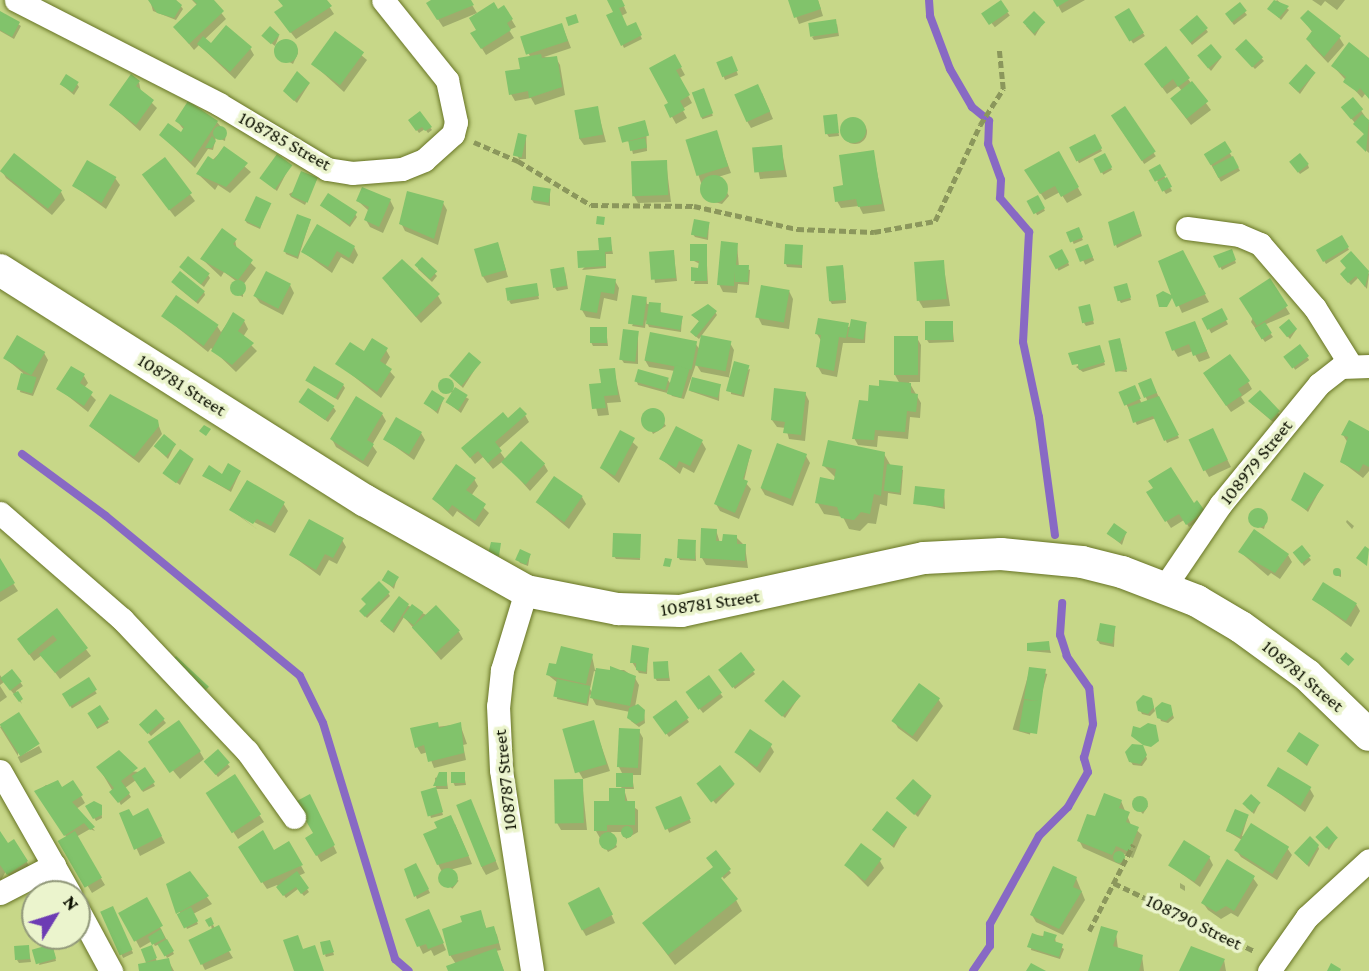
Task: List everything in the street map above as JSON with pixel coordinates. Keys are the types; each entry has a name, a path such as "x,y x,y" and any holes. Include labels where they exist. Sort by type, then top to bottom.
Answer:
{"street":[{"name":"108785 Street","path":"16,0 219,104 327,169 352,173 402,169 424,160 453,134"},
{"path":"383,0 447,80 456,105 453,134"},
{"path":"1187,229 1239,235 1260,244 1360,365"},
{"name":"108781 Street","path":"0,270 364,500 526,591 618,608 681,611 924,558 1001,554 1082,562 1197,601 1241,627 1307,675 1369,735"},
{"name":"108979 Street","path":"1163,589 1220,505 1319,384 1360,365"},
{"path":"0,513 122,619 247,751 294,817"},
{"name":"108787 Street","path":"526,591 505,656 498,706 501,770 532,971"},
{"path":"0,771 62,880"},
{"path":"1271,966 1307,917 1369,860"},
{"path":"0,893 54,865"},
{"path":"91,934 111,971"}],"path":[{"path":"453,134 518,161 591,205 694,206 797,229 874,232 935,221 980,125 1003,89 999,49"},
{"path":"1089,931 1133,845"},
{"name":"108790 Street","path":"1114,883 1271,966"}],"building":[{"path":"148,0 176,0 182,5 174,18 157,13"},
{"path":"193,0 214,0 224,11 189,44 173,27 197,4"},
{"path":"278,0 327,0 332,6 290,33 274,12 283,6"},
{"path":"431,0 471,0 474,5 437,20 426,3"},
{"path":"607,0 622,0 625,6 619,8 627,26 636,22 642,35 621,46 606,15 613,12"},
{"path":"788,0 818,0 821,9 794,18"},
{"path":"1001,0 1009,12 989,25 981,13"},
{"path":"1053,0 1069,0 1057,7"},
{"path":"1274,0 1289,6 1279,18 1267,9"},
{"path":"494,2 498,9 504,5 513,19 507,23 511,30 481,49 470,33 476,30 469,18"},
{"path":"1240,2 1247,11 1232,22 1225,14"},
{"path":"1129,8 1144,33 1129,42 1114,17"},
{"path":"1308,10 1341,36 1324,57 1306,39 1312,31 1300,18"},
{"path":"0,11 20,22 12,37 0,30"},
{"path":"1034,11 1045,22 1034,34 1023,22"},
{"path":"576,14 579,23 568,26 566,17"},
{"path":"1197,15 1208,28 1190,43 1179,30"},
{"path":"836,19 838,33 810,37 808,23"},
{"path":"562,23 568,41 526,55 520,37"},
{"path":"226,25 252,47 230,72 197,44 203,36 211,43"},
{"path":"270,26 280,35 271,44 261,36"},
{"path":"335,31 364,52 340,85 311,64"},
{"path":"286,39 294,43 298,51 294,59 286,63 278,59 274,51 278,43"},
{"path":"1246,39 1263,57 1252,68 1235,49"},
{"path":"1349,42 1369,58 1369,99 1360,88 1357,92 1343,82 1346,77 1331,66"},
{"path":"1211,44 1222,57 1208,69 1197,56"},
{"path":"1166,46 1190,78 1178,87 1173,79 1162,88 1144,64"},
{"path":"541,54 542,58 557,56 562,87 529,98 528,91 509,95 505,71 520,69 518,58"},
{"path":"675,54 682,67 676,70 690,95 680,101 685,110 670,118 664,105 668,103 649,68"},
{"path":"732,56 738,71 722,77 716,62"},
{"path":"1306,64 1316,73 1298,92 1289,83"},
{"path":"297,71 310,83 294,101 283,91"},
{"path":"66,74 79,82 72,92 60,84"},
{"path":"131,74 140,81 136,86 154,100 136,125 109,105"},
{"path":"1192,81 1208,101 1187,119 1170,99"},
{"path":"758,84 770,111 746,122 734,95"},
{"path":"704,88 713,113 701,118 692,92"},
{"path":"1353,97 1363,109 1351,120 1341,107"},
{"path":"188,101 218,121 191,162 159,135 168,123 181,132 184,127 175,121"},
{"path":"598,106 603,135 579,139 574,110"},
{"path":"1125,106 1156,152 1142,161 1111,116"},
{"path":"420,111 432,127 425,131 422,127 416,131 408,120"},
{"path":"837,114 839,133 825,134 823,115"},
{"path":"1362,114 1369,120 1366,152 1356,142 1364,134 1353,124"},
{"path":"853,117 862,121 866,130 862,139 853,143 844,139 840,130 844,121"},
{"path":"645,120 649,135 622,143 618,127"},
{"path":"220,126 225,128 225,138 220,140 215,138 213,133 215,128"},
{"path":"717,130 728,166 697,176 685,140"},
{"path":"518,133 527,135 522,157 513,155"},
{"path":"1095,134 1102,148 1076,161 1069,147"},
{"path":"212,136 216,141 212,148 205,148"},
{"path":"645,138 647,148 630,151 628,141"},
{"path":"1225,141 1232,152 1211,165 1204,154"},
{"path":"782,145 784,170 754,173 752,148"},
{"path":"224,146 248,163 226,187 196,174 208,156 214,160"},
{"path":"874,150 882,204 858,207 856,199 835,202 833,187 843,185 839,155"},
{"path":"1059,151 1079,187 1061,197 1055,186 1040,194 1024,170"},
{"path":"14,153 62,191 48,209 0,171"},
{"path":"1105,153 1112,167 1101,173 1093,159"},
{"path":"1300,153 1309,164 1298,173 1289,162"},
{"path":"277,154 292,165 275,189 259,178"},
{"path":"1233,156 1239,168 1218,178 1213,166"},
{"path":"165,157 192,193 169,210 142,174"},
{"path":"87,160 116,177 101,203 72,186"},
{"path":"667,160 668,195 632,196 631,161"},
{"path":"1160,164 1166,175 1155,182 1149,170"},
{"path":"301,171 318,178 308,203 291,196"},
{"path":"714,175 724,179 728,189 724,199 714,203 704,199 700,189 704,179"},
{"path":"1167,177 1172,187 1162,192 1157,182"},
{"path":"533,186 551,189 549,203 531,200"},
{"path":"362,187 391,199 379,227 364,220 369,207 356,201"},
{"path":"407,191 444,201 434,239 399,224"},
{"path":"328,193 357,212 349,225 320,206"},
{"path":"1038,195 1045,208 1034,214 1027,201"},
{"path":"256,196 271,203 260,228 245,220"},
{"path":"1134,211 1141,233 1114,246 1108,222"},
{"path":"297,214 311,219 297,257 283,252"},
{"path":"597,216 605,217 604,225 596,224"},
{"path":"694,219 710,222 707,238 691,235"},
{"path":"317,224 355,246 349,258 337,251 328,267 301,252"},
{"path":"1079,227 1083,237 1070,242 1066,232"},
{"path":"222,228 237,239 233,244 253,260 238,280 200,259"},
{"path":"1342,235 1349,247 1323,262 1316,250"},
{"path":"611,237 612,251 605,252 606,266 578,268 577,251 599,250 598,238"},
{"path":"721,241 738,243 736,265 749,265 748,282 735,282 735,271 734,286 717,285"},
{"path":"498,242 506,270 482,277 474,249"},
{"path":"690,244 707,244 707,281 691,281 691,267 698,268 699,261 690,261"},
{"path":"785,244 803,245 802,265 784,264"},
{"path":"1088,244 1093,257 1080,262 1075,249"},
{"path":"1062,249 1069,262 1056,269 1049,256"},
{"path":"1232,249 1236,260 1219,268 1213,256"},
{"path":"674,250 676,278 651,280 649,252"},
{"path":"1183,250 1206,294 1176,307 1172,298 1167,307 1159,307 1156,295 1163,291 1171,295 1158,261"},
{"path":"1351,251 1369,271 1365,287 1356,276 1348,283 1340,274 1346,268 1340,261"},
{"path":"188,256 210,274 201,285 179,267"},
{"path":"422,257 437,271 430,279 414,265"},
{"path":"402,259 440,294 416,317 382,278"},
{"path":"944,260 947,299 917,301 914,262"},
{"path":"843,265 846,300 829,301 826,266"},
{"path":"564,267 567,286 553,288 550,269"},
{"path":"180,271 205,291 196,302 171,282"},
{"path":"266,271 291,284 278,309 253,296"},
{"path":"586,275 616,279 614,294 601,292 597,313 580,310"},
{"path":"1270,278 1288,306 1257,326 1239,298"},
{"path":"238,280 246,288 238,296 230,288"},
{"path":"537,283 539,296 507,301 505,288"},
{"path":"1127,283 1131,297 1118,301 1114,287"},
{"path":"761,285 790,290 784,323 755,317"},
{"path":"176,295 219,325 204,346 161,316"},
{"path":"632,295 647,297 643,326 628,324"},
{"path":"649,302 661,303 660,312 683,316 680,330 646,324"},
{"path":"708,304 717,311 696,337 690,332 699,321 691,315"},
{"path":"1090,304 1094,321 1082,323 1078,307"},
{"path":"1222,308 1228,320 1207,330 1202,318"},
{"path":"233,312 245,320 238,331 254,343 232,365 211,351"},
{"path":"818,318 849,323 846,338 839,337 834,371 816,367 821,335 815,334"},
{"path":"851,319 867,322 863,340 848,337"},
{"path":"1289,319 1297,329 1287,337 1279,327"},
{"path":"925,321 953,321 953,340 925,340"},
{"path":"1195,321 1207,351 1193,356 1189,344 1172,351 1165,332"},
{"path":"1265,322 1272,333 1262,339 1255,328"},
{"path":"590,327 607,327 607,343 590,343"},
{"path":"623,329 639,331 635,362 619,360"},
{"path":"650,332 697,341 692,370 644,360"},
{"path":"17,335 45,352 31,375 3,358"},
{"path":"701,335 731,341 726,371 695,365"},
{"path":"894,336 918,336 918,375 894,375"},
{"path":"372,338 388,348 380,361 392,369 377,392 335,364 350,342 364,351"},
{"path":"1120,338 1127,369 1116,372 1108,341"},
{"path":"1300,344 1309,356 1292,369 1283,357"},
{"path":"1100,345 1105,362 1079,370 1078,364 1072,365 1068,353"},
{"path":"469,352 481,362 461,386 449,376"},
{"path":"1230,354 1250,381 1238,389 1242,395 1226,406 1203,373"},
{"path":"734,361 749,365 741,395 726,391"},
{"path":"675,365 689,369 681,398 667,394"},
{"path":"71,366 85,374 80,383 93,392 84,406 56,389"},
{"path":"314,366 344,384 335,399 305,381"},
{"path":"615,368 618,395 604,396 606,408 592,409 589,384 601,383 599,369"},
{"path":"638,369 669,378 665,390 634,381"},
{"path":"21,373 36,377 32,394 17,389"},
{"path":"692,377 721,384 718,398 689,391"},
{"path":"443,378 449,378 454,386 452,392 443,394 438,389 438,383"},
{"path":"1151,378 1157,393 1144,398 1138,383"},
{"path":"879,380 911,383 911,393 918,394 916,412 907,411 905,432 875,430 874,440 852,439 859,400 868,401 869,385 879,386"},
{"path":"1135,385 1141,399 1124,406 1118,392"},
{"path":"455,387 468,395 458,410 445,402"},
{"path":"308,388 335,406 325,420 298,402"},
{"path":"774,388 806,392 801,435 783,433 785,422 771,420"},
{"path":"432,390 445,398 436,412 424,404"},
{"path":"1260,390 1280,411 1271,420 1248,401"},
{"path":"110,394 158,420 159,426 134,457 89,426"},
{"path":"356,396 383,413 367,440 374,444 363,461 330,439"},
{"path":"1159,396 1179,435 1164,441 1153,416 1133,423 1128,407"},
{"path":"520,407 527,414 495,442 502,451 488,463 478,451 470,458 461,448 503,412 508,418"},
{"path":"653,408 662,411 665,420 662,429 653,432 644,429 641,420 644,411"},
{"path":"396,417 422,432 409,455 383,440"},
{"path":"1349,420 1369,431 1369,467 1363,464 1359,472 1340,462 1348,437 1341,435"},
{"path":"204,425 211,429 206,436 199,431"},
{"path":"676,426 703,440 690,466 679,461 676,468 659,459"},
{"path":"1213,428 1228,460 1203,471 1189,439"},
{"path":"620,430 635,438 615,476 600,468"},
{"path":"164,434 176,444 166,457 154,446"},
{"path":"828,440 885,452 881,496 874,494 870,514 861,512 854,520 841,518 837,507 815,503 820,477 834,480 836,469 822,466"},
{"path":"521,441 545,464 525,485 501,462"},
{"path":"777,443 807,454 791,499 761,488"},
{"path":"738,444 752,450 743,479 748,481 735,513 714,504"},
{"path":"180,449 194,459 176,483 162,473"},
{"path":"228,463 241,471 229,490 202,476 209,465 222,474"},
{"path":"456,464 476,478 466,490 486,504 475,521 452,505 448,511 432,499"},
{"path":"887,464 903,466 900,493 884,491"},
{"path":"1171,467 1194,503 1197,500 1205,511 1186,525 1179,514 1165,522 1146,492 1153,488 1148,481"},
{"path":"1304,472 1324,485 1306,510 1291,500"},
{"path":"554,476 583,496 564,522 536,502"},
{"path":"247,480 285,502 271,526 257,519 253,524 229,510"},
{"path":"915,486 945,489 943,507 913,504"},
{"path":"1254,508 1262,508 1268,518 1262,528 1254,528 1248,522 1248,514"},
{"path":"309,519 344,538 333,558 325,554 316,570 289,555"},
{"path":"1114,523 1127,532 1120,543 1107,534"},
{"path":"701,528 717,529 716,541 722,541 723,534 737,535 737,544 746,544 745,561 700,558"},
{"path":"1254,529 1289,554 1275,573 1238,552"},
{"path":"613,533 641,534 640,558 612,557"},
{"path":"678,539 696,540 695,559 677,558"},
{"path":"491,542 501,543 499,556 488,554"},
{"path":"1302,545 1311,556 1301,563 1293,553"},
{"path":"1365,546 1369,549 1367,566 1356,558"},
{"path":"520,549 531,554 526,565 515,560"},
{"path":"0,558 15,583 0,592"},
{"path":"665,558 672,559 670,567 663,566"},
{"path":"1337,568 1341,572 1337,576 1333,572"},
{"path":"388,570 399,577 393,587 382,580"},
{"path":"379,581 390,592 365,617 359,611 366,604 361,599"},
{"path":"1323,582 1357,603 1346,621 1312,600"},
{"path":"399,596 409,604 392,631 380,621"},
{"path":"412,604 423,612 414,625 403,617"},
{"path":"436,605 460,631 436,653 412,628"},
{"path":"57,608 88,648 55,673 39,654 57,640 53,635 29,655 17,639"},
{"path":"1100,623 1116,626 1112,644 1097,641"},
{"path":"1049,641 1050,650 1027,651 1027,643"},
{"path":"632,645 649,648 646,672 636,670 636,663 630,663"},
{"path":"561,646 593,654 586,684 546,675 549,663 556,664"},
{"path":"741,652 755,670 732,688 718,670"},
{"path":"1346,652 1354,659 1348,666 1340,659"},
{"path":"176,656 209,687 201,695 168,665"},
{"path":"668,661 669,678 654,679 653,662"},
{"path":"610,666 636,676 630,706 590,698 596,668 610,670"},
{"path":"1029,667 1046,669 1037,734 1019,731 1024,700 1038,701 1024,699"},
{"path":"12,669 22,682 10,691 0,678"},
{"path":"709,675 722,693 698,710 686,692"},
{"path":"89,677 97,690 70,707 62,694"},
{"path":"557,679 590,686 587,704 553,697"},
{"path":"783,680 801,696 782,717 764,701"},
{"path":"919,683 940,698 912,736 891,721"},
{"path":"18,691 23,699 19,702 13,694"},
{"path":"1143,695 1152,698 1154,707 1148,714 1138,711 1136,702"},
{"path":"676,700 689,718 665,735 653,717"},
{"path":"1162,702 1171,705 1173,715 1166,721 1157,718 1155,708"},
{"path":"638,704 645,710 644,720 636,724 627,718 629,708"},
{"path":"100,705 109,719 97,727 87,713"},
{"path":"156,709 165,719 148,734 139,724"},
{"path":"19,712 40,744 20,756 0,725"},
{"path":"179,720 201,751 170,773 148,742"},
{"path":"594,720 607,764 575,773 562,729"},
{"path":"438,722 439,728 461,722 464,753 428,762 424,745 415,748 410,728"},
{"path":"1148,723 1156,725 1159,741 1151,747 1143,745 1131,736 1133,726 1140,728"},
{"path":"619,728 640,729 638,768 617,767"},
{"path":"750,729 772,744 757,767 734,752"},
{"path":"1299,732 1319,745 1307,764 1286,751"},
{"path":"1132,744 1143,745 1147,755 1140,764 1129,762 1125,752"},
{"path":"218,749 230,763 215,775 204,761"},
{"path":"119,750 138,768 121,781 130,793 118,803 109,792 114,788 96,767"},
{"path":"720,765 735,784 711,802 696,783"},
{"path":"145,767 155,782 142,791 132,776"},
{"path":"1278,767 1311,787 1300,806 1267,786"},
{"path":"439,772 447,772 447,786 433,786"},
{"path":"451,772 465,772 465,783 451,783"},
{"path":"616,773 633,773 633,787 616,787"},
{"path":"235,774 261,814 232,833 206,793"},
{"path":"583,779 584,823 555,823 554,780"},
{"path":"913,779 932,796 914,815 896,798"},
{"path":"58,780 62,787 73,780 83,795 72,802 95,827 90,830 84,823 64,836 34,791"},
{"path":"436,787 443,812 428,816 421,791"},
{"path":"609,788 625,788 625,801 635,801 635,825 607,825 607,831 594,831 594,801 609,801"},
{"path":"1104,793 1122,800 1119,808 1130,812 1126,822 1139,827 1129,852 1116,846 1112,855 1077,841 1087,814 1095,816"},
{"path":"310,794 335,845 316,856 305,838 313,833 295,802"},
{"path":"1251,794 1261,803 1252,812 1242,804"},
{"path":"681,796 691,819 665,830 655,807"},
{"path":"1137,796 1143,796 1148,804 1146,810 1137,812 1132,807 1132,801"},
{"path":"471,799 496,861 481,867 456,805"},
{"path":"94,801 102,805 102,815 93,819 85,806"},
{"path":"148,808 162,836 134,850 119,813 129,809 133,816"},
{"path":"1235,809 1249,815 1239,837 1226,831"},
{"path":"887,811 907,827 892,846 872,830"},
{"path":"451,815 469,856 437,865 423,834 437,828 434,822"},
{"path":"1251,823 1289,847 1272,874 1234,850"},
{"path":"627,826 633,832 627,838 621,832"},
{"path":"1327,826 1338,838 1326,849 1315,837"},
{"path":"263,830 274,850 289,841 303,865 261,883 238,847"},
{"path":"0,831 8,843 14,839 28,861 7,875 0,865"},
{"path":"75,831 102,878 91,884 91,880 80,880 58,841"},
{"path":"608,832 614,835 617,841 614,847 608,850 602,847 599,841 602,835"},
{"path":"1310,836 1319,845 1307,865 1294,853"},
{"path":"1184,840 1210,856 1194,882 1168,865"},
{"path":"861,843 882,859 865,881 844,865"},
{"path":"716,850 731,869 721,878 738,899 668,955 642,923 713,867 706,858"},
{"path":"1119,851 1125,857 1119,863 1113,857"},
{"path":"1227,859 1255,876 1234,911 1226,906 1216,912 1201,903"},
{"path":"416,863 429,889 414,897 404,869"},
{"path":"1053,866 1077,877 1073,887 1082,891 1059,929 1030,915"},
{"path":"448,868 455,871 458,878 455,885 448,888 441,885 438,878 441,871"},
{"path":"190,871 209,896 176,914 166,884"},
{"path":"297,871 309,888 301,894 296,887 283,896 276,887"},
{"path":"599,887 613,915 582,931 568,903"},
{"path":"147,897 163,926 134,942 118,913"},
{"path":"113,906 133,950 120,956 100,912"},
{"path":"191,907 198,921 184,929 177,914"},
{"path":"429,909 444,943 428,949 426,944 417,947 405,919"},
{"path":"481,910 486,928 494,926 499,943 449,956 442,929 462,922 460,916"},
{"path":"211,917 214,924 209,927 205,920"},
{"path":"219,925 231,950 201,965 188,940"},
{"path":"1101,926 1118,931 1113,946 1143,955 1139,971 1088,971"},
{"path":"161,929 165,938 152,945 148,937"},
{"path":"1044,931 1057,935 1054,941 1063,944 1059,957 1027,947 1032,933 1043,937"},
{"path":"298,935 303,949 315,945 324,971 294,971 283,940"},
{"path":"167,939 174,951 164,957 157,944"},
{"path":"330,940 334,952 323,955 320,942"},
{"path":"152,945 157,958 146,962 141,949"},
{"path":"14,946 21,946 21,950 29,950 30,959 15,960"},
{"path":"1191,946 1225,959 1219,971 1179,971"},
{"path":"496,948 504,971 448,971 446,966"},
{"path":"32,950 54,950 56,958 36,964"},
{"path":"169,958 172,971 139,971 138,964"},
{"path":"1031,963 1046,971 1026,971"},
{"path":"1331,963 1341,969 1340,971 1327,971"}],"waterway":[{"path":"929,0 930,16 950,69 972,107 989,121 988,144 1001,180 1000,198 1029,232 1023,342 1039,417 1055,535"},
{"path":"22,454 106,516 300,676 323,723 395,959 409,971"},
{"path":"973,971 990,946 990,924 1039,836 1068,807 1088,772 1084,758 1093,724 1089,688 1067,656 1060,635 1062,603"}]}
